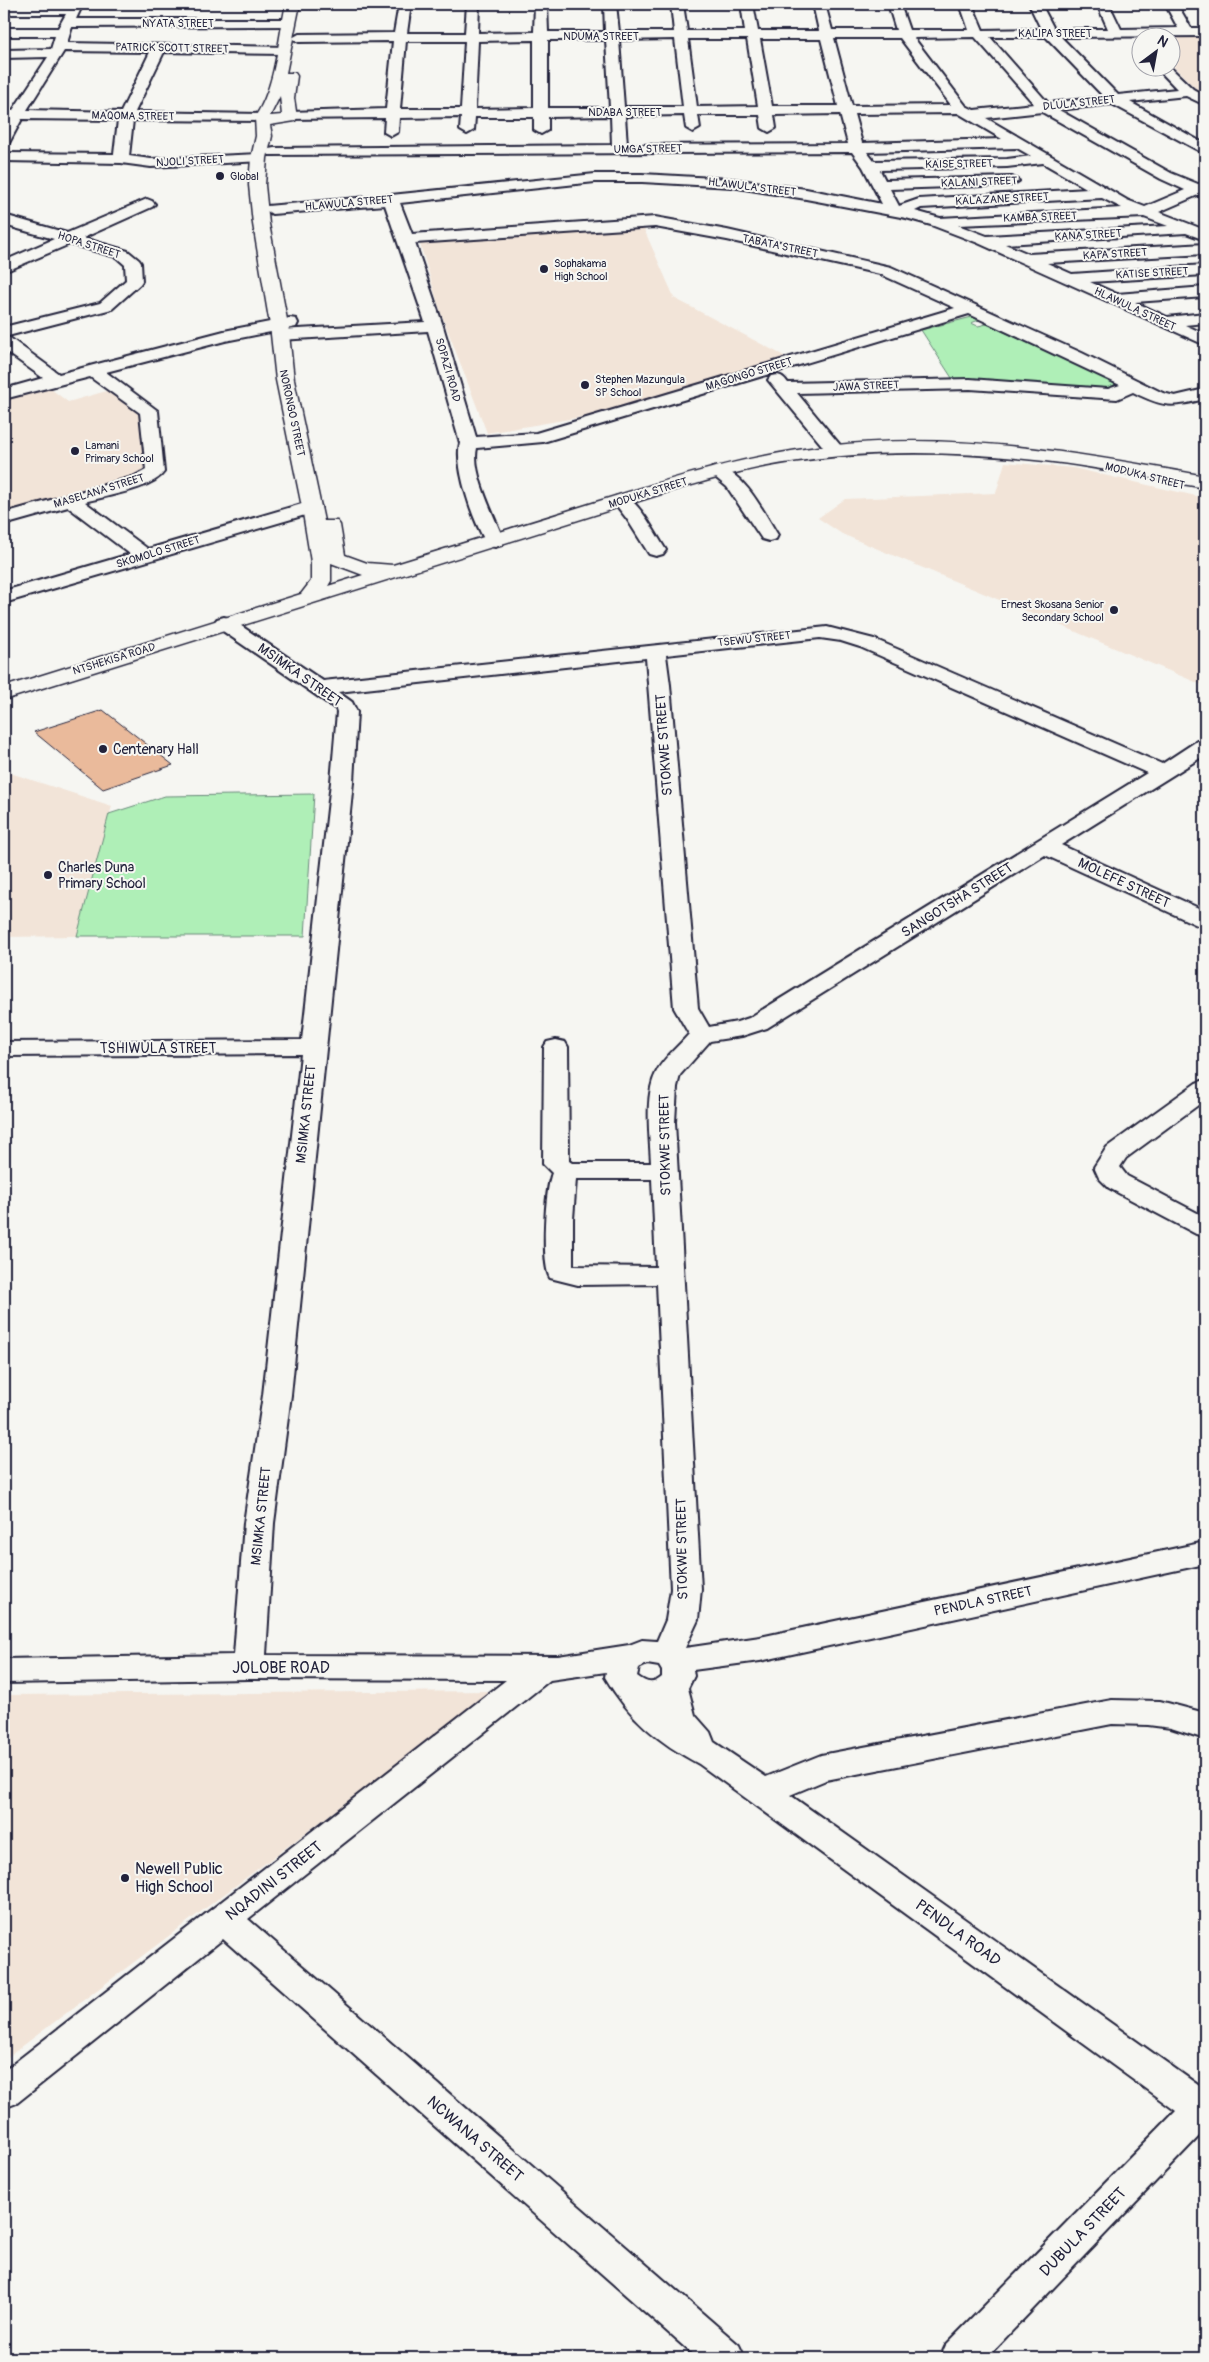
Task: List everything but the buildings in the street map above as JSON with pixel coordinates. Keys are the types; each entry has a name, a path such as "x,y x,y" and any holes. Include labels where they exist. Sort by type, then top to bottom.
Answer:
{"street":[{"path":"269,218 257,185 259,158 264,136 264,117 274,94 293,4"},
{"path":"269,218 274,152 287,117 286,94 299,38 304,4"},
{"path":"389,151 396,62 405,4"},
{"path":"467,151 467,113 473,4"},
{"path":"541,4 541,150"},
{"path":"610,4 620,150"},
{"path":"677,4 695,149"},
{"path":"747,4 773,148"},
{"path":"818,4 856,148 870,166 898,212"},
{"path":"894,4 904,34 966,112 1048,158 1105,193 1145,212 1198,232"},
{"path":"966,4 976,30 1044,107 1166,176 1202,190"},
{"path":"1035,4 1051,33 1115,100 1205,150"},
{"path":"1103,4 1123,33 1132,39"},
{"path":"1171,4 1187,32"},
{"path":"4,10 75,7 59,50 11,115 4,140"},
{"name":"NYATA STREET","path":"4,32 66,27 288,22"},
{"name":"KALIPA STREET","path":"904,34 1205,32"},
{"name":"NDUMA STREET","path":"299,38 904,34"},
{"path":"121,159 126,116 159,48"},
{"name":"PATRICK SCOTT STREET","path":"4,54 59,50 159,48 283,50"},
{"path":"1174,78 1188,92 1205,101"},
{"name":"DLULA STREET","path":"966,112 1044,107 1188,92"},
{"name":"NDABA STREET","path":"287,117 467,113 847,110 966,112"},
{"path":"909,111 930,146"},
{"name":"MAQOMA STREET","path":"11,115 264,117"},
{"path":"264,117 287,117"},
{"name":"UMGA STREET","path":"274,152 856,148 1022,143"},
{"name":"NJOLI STREET","path":"4,157 121,159 162,163 259,158"},
{"name":"KAISE STREET","path":"870,166 1007,163 1048,158"},
{"path":"1050,179 1078,177"},
{"name":"HLAWULA STREET","path":"269,218 391,200 543,182 642,178 732,183 806,194 898,212 936,222 984,240 1205,340"},
{"name":"KALANI STREET","path":"880,185 1030,180"},
{"path":"1145,212 1202,190"},
{"name":"KALAZANE STREET","path":"898,212 919,204 1105,193"},
{"name":"SOPAZI ROAD","path":"391,200 407,239 435,326 469,443 466,455 474,490 495,541"},
{"path":"4,267 147,204"},
{"name":"KAMBA STREET","path":"936,222 1145,212"},
{"name":"NORONGO STREET","path":"269,218 289,302 285,329 285,380 312,507 322,576 319,585 308,598"},
{"name":"HOPA STREET","path":"4,220 112,250 128,258 134,266 134,281 106,306 4,332"},
{"name":"TABATA STREET","path":"407,239 656,222 869,265 885,270 1157,397 1168,400 1189,400 1205,394"},
{"path":"4,234 23,225"},
{"name":"KANA STREET","path":"984,240 1198,232"},
{"name":"KAPA STREET","path":"1025,259 1205,249"},
{"name":"KATISE STREET","path":"1068,278 1205,270"},
{"path":"1116,299 1205,292"},
{"name":"MAGONGO STREET","path":"469,443 538,438 970,309"},
{"path":"1165,322 1205,318"},
{"path":"4,394 224,336 285,329 435,326"},
{"name":"NORONGO STREET","path":"285,329 299,359 336,558 349,586"},
{"path":"4,342 56,380"},
{"path":"766,369 785,388 836,451"},
{"name":"MASELANA STREET","path":"4,519 140,481 149,477 156,469 149,411 93,371"},
{"name":"JAWA STREET","path":"785,388 948,384 1006,385 1108,394 1125,390 1129,387 1128,382"},
{"name":"MODUKA STREET","path":"224,623 718,472 773,459 885,447 1016,451 1084,460 1205,482"},
{"name":"MODUKA STREET","path":"1084,460 1205,491"},
{"path":"718,472 734,483 769,535"},
{"path":"71,500 145,556"},
{"path":"622,501 635,516 656,550"},
{"name":"SKOMOLO STREET","path":"4,597 312,507"},
{"path":"336,558 364,569 399,570"},
{"name":"MSIMKA STREET","path":"224,623 345,706 347,712 342,782 312,1047 277,1395 259,1523 249,1667"},
{"name":"NTSHEKISA ROAD","path":"4,694 224,623"},
{"name":"TSEWU STREET","path":"319,688 820,632 845,635 1163,772"},
{"name":"STOKWE STREET","path":"655,650 660,685 679,949 686,1008 702,1035 668,1073 664,1087 662,1122 686,1589 672,1670"},
{"name":"SANGOTSHA STREET","path":"702,1035 742,1029 758,1023 1205,746"},
{"name":"MOLEFE STREET","path":"1044,846 1205,920"},
{"name":"TSHIWULA STREET","path":"4,1049 312,1047"},
{"path":"556,1047 556,1164 566,1171 664,1171"},
{"path":"1205,1088 1116,1153 1108,1167 1108,1172 1118,1182 1205,1228"},
{"path":"566,1171 562,1176 560,1272 563,1275 584,1276 669,1275"},
{"name":"PENDLA STREET","path":"672,1670 736,1659 760,1649 1205,1553"},
{"path":"648,1652 672,1670 665,1692 646,1695 629,1688 622,1680 620,1671 624,1662 631,1656 648,1652"},
{"name":"JOLOBE ROAD","path":"4,1671 249,1667 550,1668 631,1656"},
{"name":"JOLOBE ROAD","path":"550,1668 629,1688"},
{"name":"NQADINI STREET","path":"4,2092 550,1668"},
{"name":"PENDLA ROAD","path":"672,1670 680,1720 686,1729 711,1754"},
{"name":"PENDLA ROAD","path":"629,1688 645,1710 683,1738 711,1754 1204,2109"},
{"path":"762,1792 821,1768 1112,1712 1136,1712 1178,1717 1205,1727"},
{"name":"NCWANA STREET","path":"225,1920 725,2358"},
{"name":"DUBULA STREET","path":"960,2358 1204,2109"}],"shaded area":[{"path":"1182,35 1205,35 1205,94 1195,88 1182,75"},
{"name":"Stephen Mazungula SP School","path":"643,227 674,297 672,297 790,359 611,412 487,433 441,313 419,241"},
{"name":"Lamani Primary School","path":"47,386 68,402 110,390 142,413 147,468 141,475 4,516 4,398"},
{"name":"Ernest Skosana Senior Secondary School","path":"1005,462 1073,468 1205,498 1205,686 842,534 818,518 845,499 996,493"},
{"name":"Charles Duna Primary School","path":"4,771 112,806 77,936 4,937"},
{"name":"Newell Public High School","path":"494,1691 4,2060 4,1695"}],"green space":[{"path":"972,317 979,320 971,323 978,326 987,324 1119,385 1103,391 952,378 921,330"},
{"path":"314,794 305,936 77,936 109,814 165,796"}],"place":[{"name":"Global","path":"220,176"},
{"name":"Sophakama High School","path":"544,269"},
{"name":"Stephen Mazungula SP School","path":"585,385"},
{"name":"Lamani Primary School","path":"75,451"},
{"name":"Ernest Skosana Senior Secondary School","path":"1114,610"},
{"name":"Centenary Hall","path":"103,749"},
{"name":"Charles Duna Primary School","path":"48,875"},
{"name":"Newell Public High School","path":"125,1878"}]}
